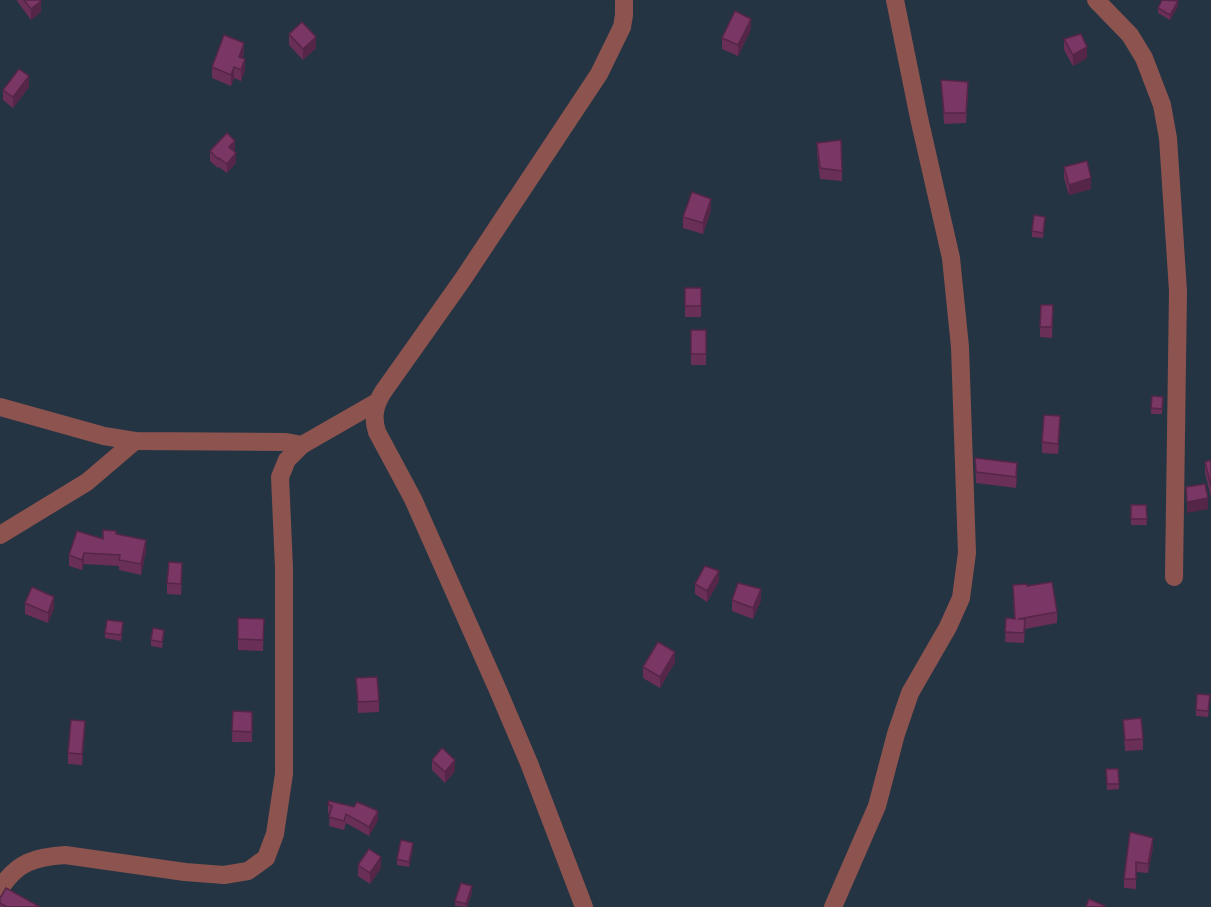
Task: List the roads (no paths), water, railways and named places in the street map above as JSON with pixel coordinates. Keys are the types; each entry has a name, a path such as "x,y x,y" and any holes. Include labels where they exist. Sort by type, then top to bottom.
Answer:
{"street":[{"path":"0,889 17,867 28,861 54,856 66,855 185,872 224,875 248,872 266,858 275,834 284,774 284,568 280,477 287,460 302,445 377,402 463,279 600,74 622,27 624,0"},
{"path":"833,907 877,806 896,734 910,693 948,627 961,598 967,553 960,347 951,258 895,0"},
{"path":"1096,0 1130,35 1144,58 1162,105 1168,138 1178,291 1174,577"},
{"path":"377,402 374,422 377,432 413,500 497,688 529,763 584,907"},
{"path":"0,407 104,436 135,441 286,442 302,445"},
{"path":"0,535 87,482 135,441"}]}
